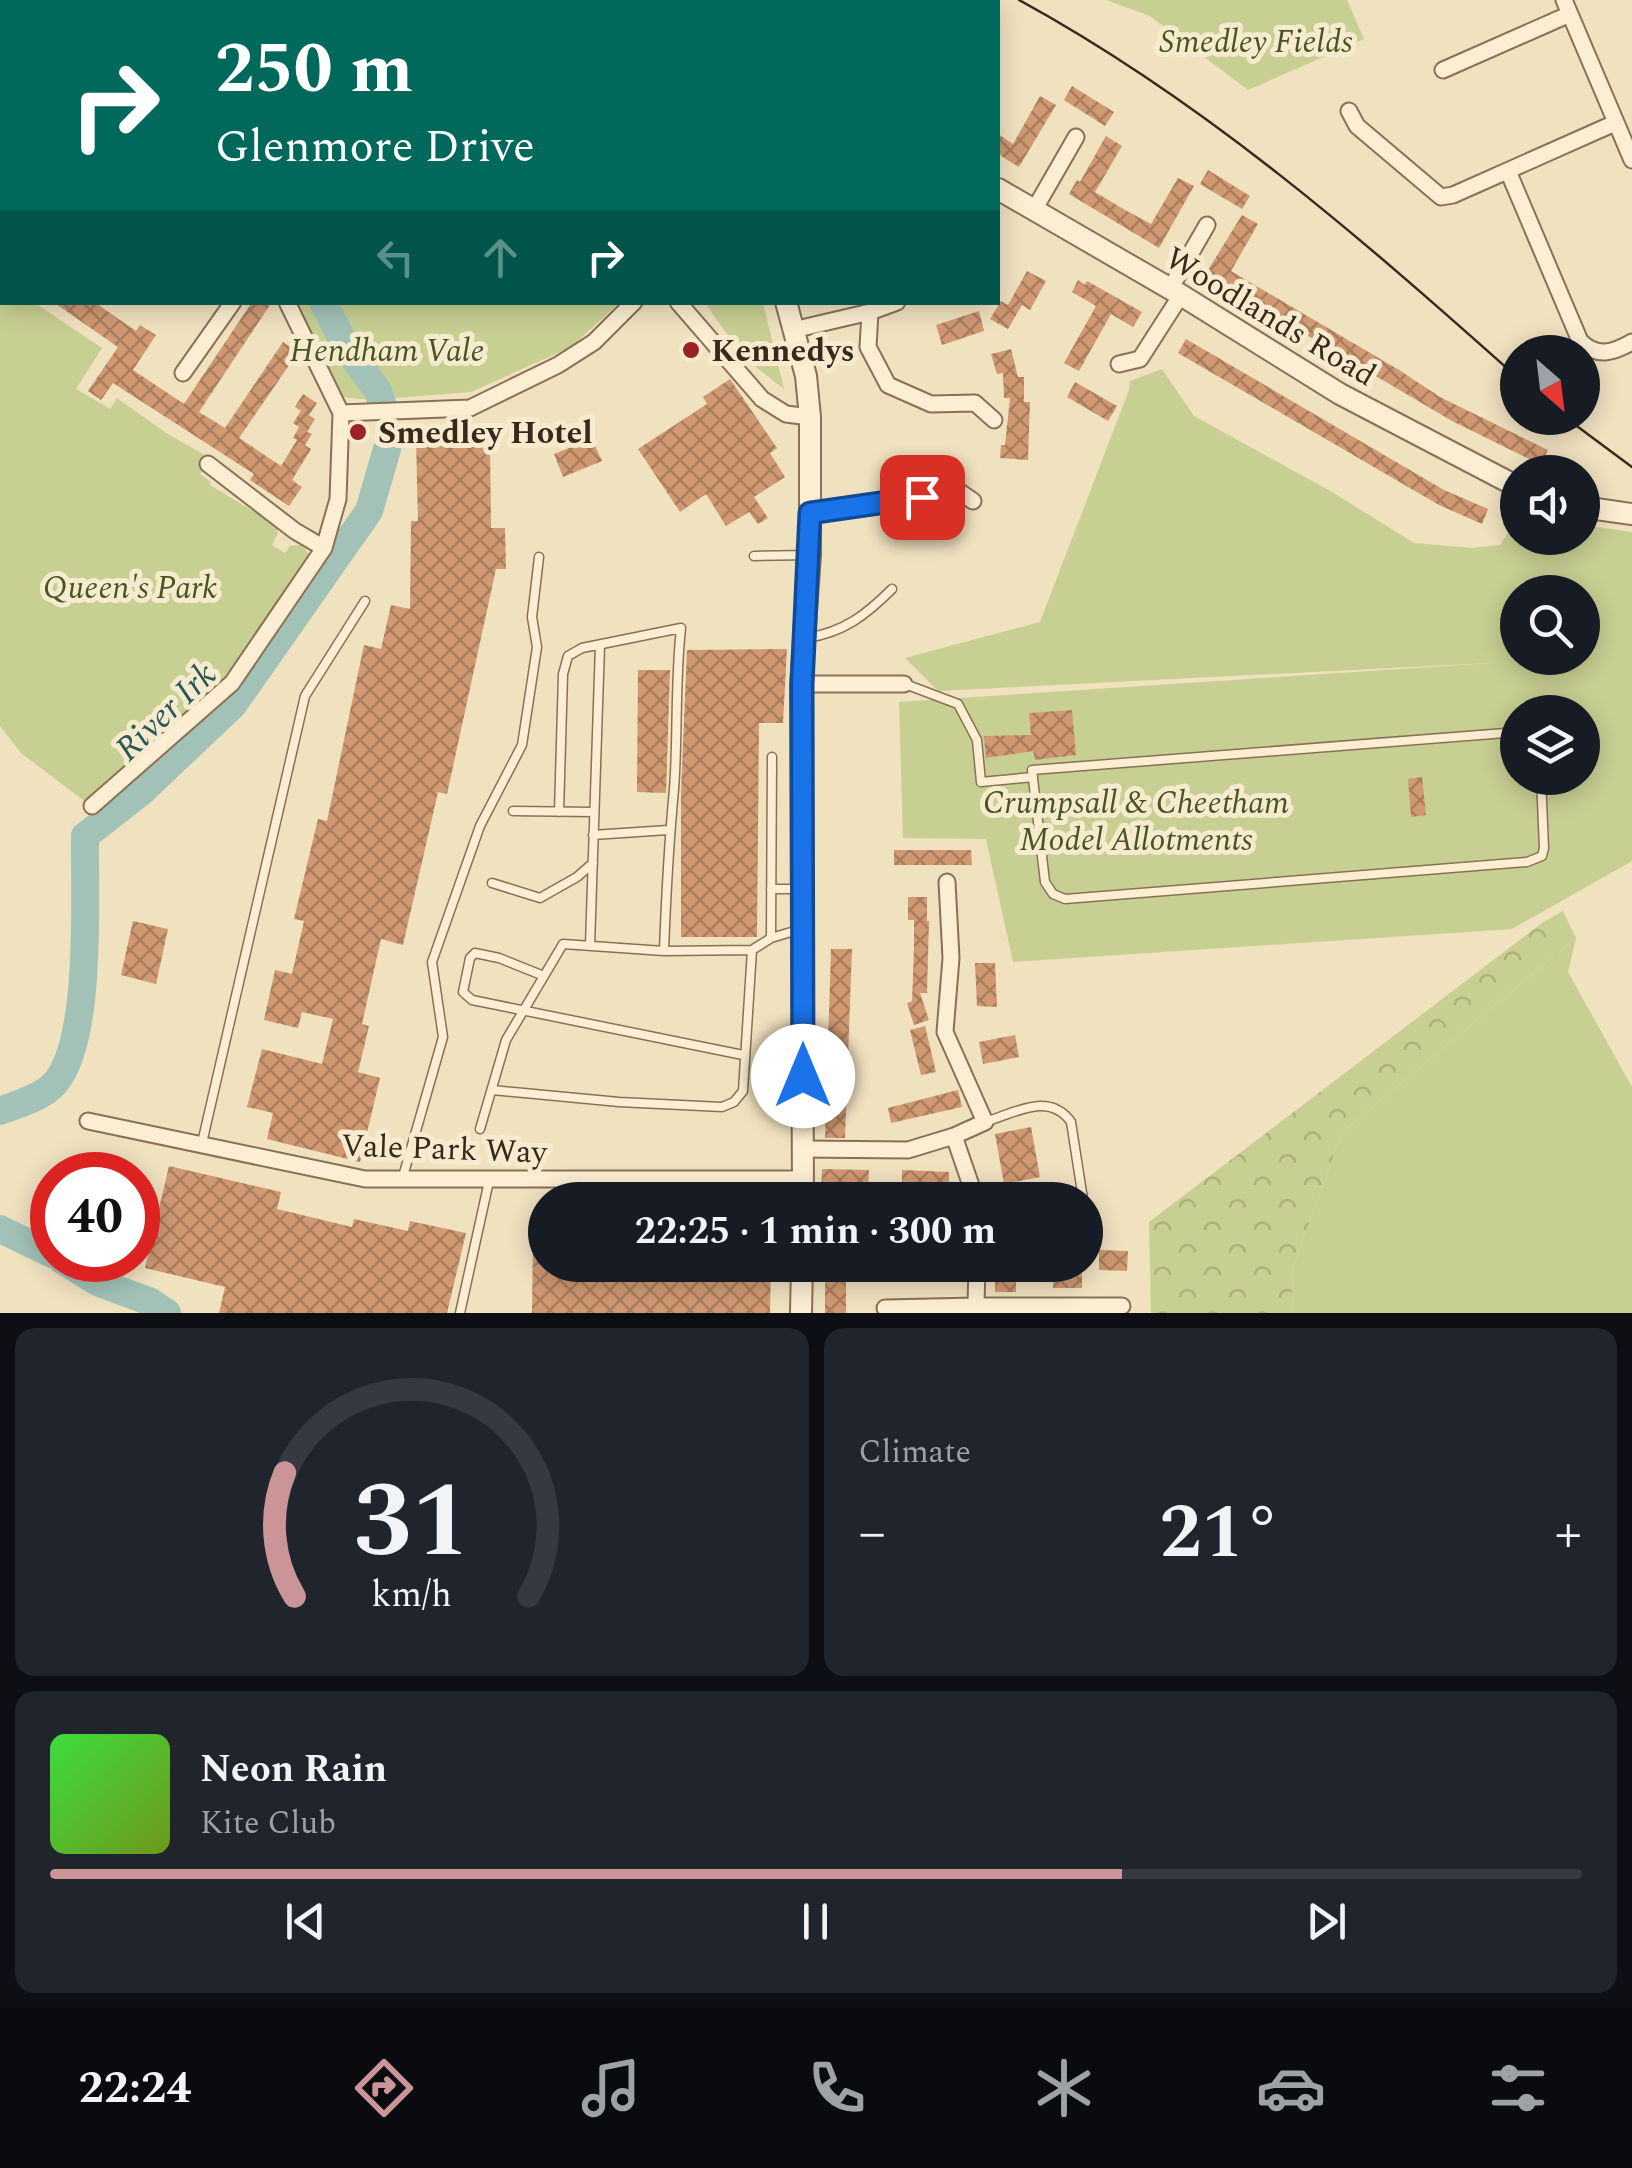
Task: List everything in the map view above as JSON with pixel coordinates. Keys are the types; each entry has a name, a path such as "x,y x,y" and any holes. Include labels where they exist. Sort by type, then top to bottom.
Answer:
{"street":[{"path":"1443,70 1568,7 1632,160"},
{"path":"1349,111 1357,126 1442,197 1615,123"},
{"path":"1034,210 1076,137"},
{"path":"1508,171 1580,341 1588,349 1604,353 1632,342"},
{"name":"Woodlands Road","path":"1000,189 1340,394 1500,478"},
{"path":"1119,364 1140,359 1207,225"},
{"path":"184,373 231,305"},
{"path":"92,806 232,683 324,548 338,499 340,412 288,305"},
{"path":"340,412 470,408 558,365 594,342 631,305"},
{"path":"681,305 762,399 786,414 810,417"},
{"path":"787,305 806,376 810,417 810,555 802,684 803,1182"},
{"path":"793,330 889,305"},
{"path":"870,312 868,347 888,386 932,404 976,402 994,420"},
{"path":"976,402 981,385"},
{"path":"208,464 295,531 324,548"},
{"path":"810,513 960,492 974,501"},
{"path":"1600,510 1632,514"},
{"path":"802,684 904,684"},
{"path":"804,1149 908,1150 985,1122 945,1032 952,958 947,882"},
{"name":"Vale Park Way","path":"88,1121 365,1180 529,1182"},
{"path":"954,1136 970,1182"},
{"path":"801,1313 802,1282"},
{"path":"976,1306 977,1282"},
{"path":"886,1308 1122,1309 1122,1288"}],"lane":[{"path":"754,556 810,555"},
{"path":"402,1180 443,1037 432,962 480,826 522,745 537,648 532,617 538,557"},
{"path":"804,638 834,633 849,625 892,589"},
{"path":"201,1147 306,696 365,601"},
{"path":"559,812 563,674 568,656 582,648 681,628 664,950"},
{"path":"590,945 600,645"},
{"path":"904,684 958,704 977,740 981,782 1033,778"},
{"path":"1500,733 1032,770 1045,882 1053,894 1065,898 1536,860 1542,856 1545,838 1541,795"},
{"path":"771,938 772,757"},
{"path":"513,811 594,812"},
{"path":"593,835 668,830"},
{"path":"492,884 540,898 593,863"},
{"path":"771,889 802,888"},
{"path":"480,1129 506,1040 563,944 752,950 771,938 802,929"},
{"path":"492,1090 619,1102 722,1106 734,1102 742,1091 752,950"},
{"path":"544,976 476,953 470,958 463,992 467,997 524,1012 743,1055"},
{"path":"985,1122 1053,1105 1071,1122 1080,1182"},
{"path":"460,1313 490,1181"}],"green space":[{"name":"Smedley Fields","path":"1106,0 1347,0 1364,39 1248,90 1150,16"},
{"name":"Queen's Park","path":"0,305 38,305 102,348 76,389 110,409 117,398 210,458 200,474 210,485 276,525 278,533 272,545 285,553 290,546 302,545 312,558 245,660 87,803 21,753 0,726"},
{"name":"Hendham Vale","path":"295,305 617,305 571,347 471,392 370,400 342,397"},
{"path":"706,305 763,305 784,389 743,357"},
{"name":"Crumpsall & Cheetham Model Allotments","path":"1162,369 1194,416 1332,492 1414,543 1472,548 1500,545 1500,555 1600,555 1600,527 1632,532 1632,861 1512,929 1013,962 986,839 903,838 899,702 1491,663 938,691 905,658 1040,622 1130,381"},
{"path":"1563,911 1576,938 1342,1132 1292,1270 1293,1313 1151,1313 1149,1222 1542,923"},
{"path":"1576,938 1568,972 1632,1087 1632,1313 1293,1313 1292,1270 1342,1132"}],"water":[{"path":"369,370 382,385 395,412 396,439 386,487 374,482 381,438 380,413 356,375"}],"building":[{"path":"1072,86 1114,112 1105,126 1064,100"},
{"path":"1040,96 1056,105 1019,167 1000,155 1000,135 1013,144"},
{"path":"1106,136 1122,146 1095,192 1125,210 1151,224 1178,178 1194,186 1159,248 1069,194"},
{"path":"1208,170 1250,196 1242,209 1200,184"},
{"path":"1242,215 1258,224 1231,271 1440,397 1500,426 1500,435 1517,435 1548,450 1546,455 1521,455 1452,421 1205,275"},
{"path":"1027,271 1046,281 1030,310 1022,305 1008,329 990,319 1001,301 1008,305"},
{"path":"1078,280 1085,285 1087,281 1142,312 1133,327 1111,314 1079,371 1064,363 1096,306 1072,292"},
{"path":"57,305 98,305 136,331 140,325 156,335 133,370 184,404 250,305 270,305 199,412 225,428 283,342 298,352 239,438 281,466 297,440 293,438 299,427 293,423 301,411 295,407 303,394 317,403 309,415 304,412 315,419 307,432 312,434 305,445 298,441 311,449 292,480 302,487 289,506 250,480 254,474 113,383 101,400 88,391 118,347"},
{"path":"979,311 984,331 942,345 936,325"},
{"path":"1186,339 1444,490 1488,509 1482,524 1439,505 1178,353"},
{"path":"1011,349 1018,377 1024,377 1024,402 1030,402 1028,460 1000,458 1010,398 1004,398 1003,373 997,374 991,354"},
{"path":"730,379 777,448 770,453 785,477 754,497 768,518 758,524 749,512 726,526 706,494 680,512 638,449 707,404 703,397"},
{"path":"1075,382 1117,406 1108,421 1067,397"},
{"path":"490,438 491,528 505,528 506,569 496,569 447,794 438,792 403,945 381,939 362,1024 369,1026 358,1072 380,1078 360,1162 267,1139 273,1113 247,1107 262,1049 322,1064 333,1019 302,1012 298,1028 264,1020 275,970 292,974 304,921 294,919 318,819 327,821 364,645 381,649 391,605 410,609 411,521 418,521 416,439"},
{"path":"592,439 602,461 563,477 554,454"},
{"path":"787,649 783,723 759,723 757,937 681,937 681,793 687,650"},
{"path":"638,670 670,670 666,793 637,792"},
{"path":"1072,710 1076,755 1035,760 1033,751 986,758 984,736 1031,735 1029,713"},
{"path":"1422,777 1426,815 1411,817 1408,779"},
{"path":"894,850 971,850 972,865 894,865"},
{"path":"908,897 927,897 929,921 927,993 920,993 929,1020 914,1025 907,1003 912,1001 914,948 914,920 908,920"},
{"path":"133,921 168,929 156,984 121,975"},
{"path":"831,949 852,949 845,1138 825,1138"},
{"path":"975,963 995,963 997,1007 977,1006"},
{"path":"925,1026 936,1072 921,1075 910,1030"},
{"path":"1015,1035 1019,1057 983,1064 979,1042"},
{"path":"958,1090 962,1107 891,1123 888,1108"},
{"path":"1031,1127 1040,1177 1004,1182 995,1134"},
{"path":"169,1166 281,1192 277,1209 352,1227 354,1219 408,1231 410,1221 466,1233 447,1313 219,1313 225,1287 160,1272 160,1204"},
{"path":"822,1169 869,1170 868,1182 822,1182"},
{"path":"902,1170 949,1172 949,1182 902,1182"},
{"path":"1103,1250 1128,1251 1127,1271 1103,1270"},
{"path":"532,1282 771,1282 770,1313 532,1313"},
{"path":"825,1282 846,1282 846,1313 825,1313"},
{"path":"995,1282 1016,1282 1016,1292 995,1292"},
{"path":"1053,1282 1082,1282 1082,1288 1053,1288"}],"waterway":[{"name":"River Irk","path":"325,305 382,403"},
{"name":"River Irk","path":"0,1111 50,1088 64,1069 74,1041 84,970 85,836 140,793 233,705 369,511 387,449"},
{"name":"River Irk","path":"0,1229 30,1243"},
{"name":"River Irk","path":"97,1282 151,1302 167,1313"}],"tram line":[{"path":"1019,0 1087,39 1217,127 1340,224 1500,362"},
{"path":"1589,435 1632,467"}],"place":[{"name":"Kennedys","path":"691,350"},
{"name":"Smedley Hotel","path":"358,432"}],"route":[{"path":"803,1076 802,684 810,513 922,497"}]}
